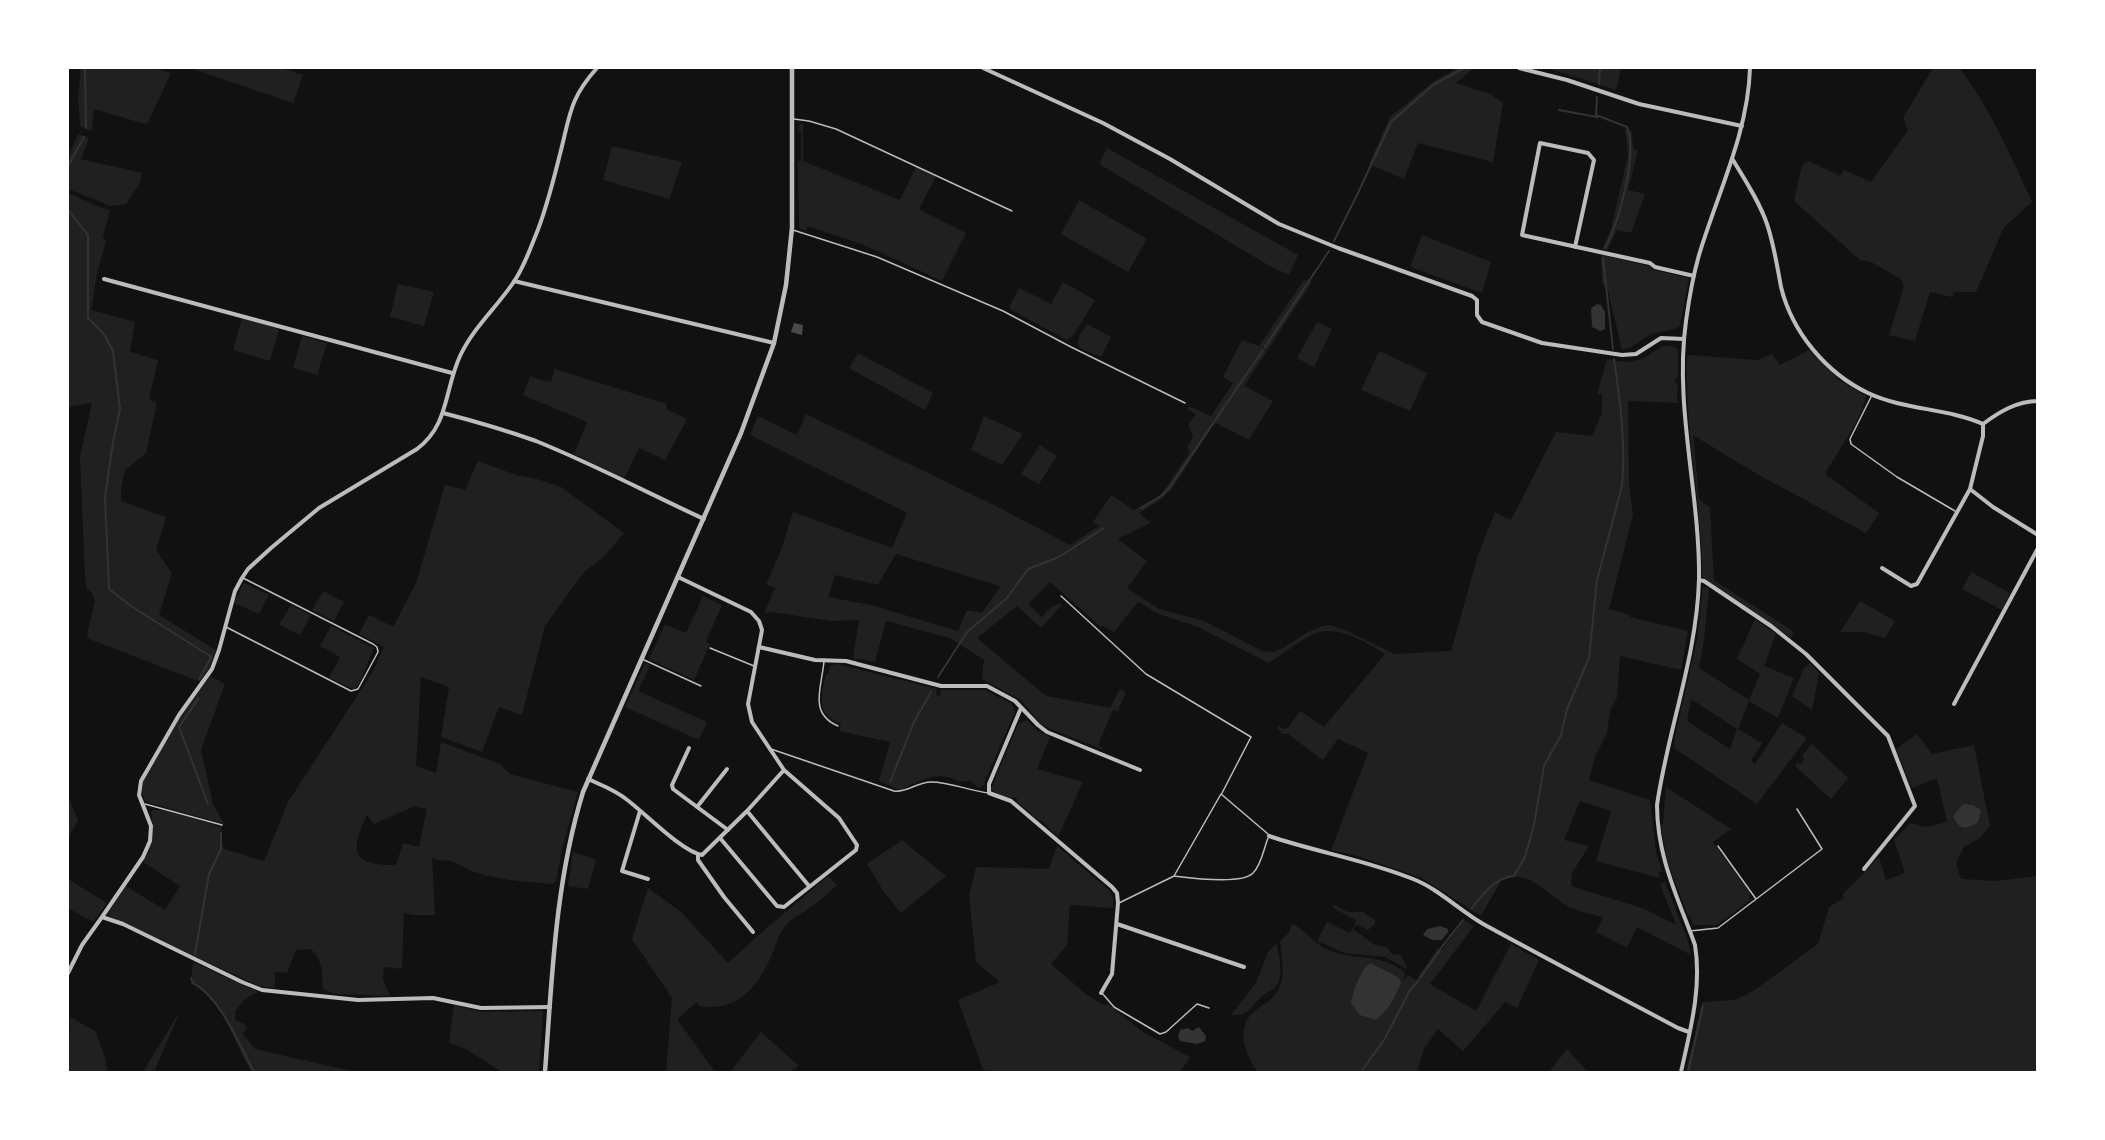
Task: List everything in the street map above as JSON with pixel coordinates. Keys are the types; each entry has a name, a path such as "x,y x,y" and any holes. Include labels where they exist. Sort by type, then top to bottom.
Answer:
{"street":[{"path":"68,973 82,945 143,857 150,841 151,826 140,795 141,781 179,715 212,669 233,597 242,578 271,548 319,508 426,442 437,429 452,373 466,342 514,281 536,235 560,156 568,114 578,93 595,68"},
{"path":"545,1072 561,887 576,816 588,779 757,394 774,343 786,285 792,230 792,68"},
{"path":"983,68 1104,123 1170,159 1278,224 1476,298 1477,315 1482,322 1542,343 1622,355 1642,351 1661,338 1684,339"},
{"path":"1519,68 1567,80 1639,104 1742,126"},
{"path":"1681,1072 1695,1003 1697,958 1690,931 1663,860 1657,806 1692,646 1698,580 1697,529 1684,404 1684,339 1694,276 1742,126 1748,100 1750,68"},
{"path":"1575,247 1594,160 1588,153 1540,143 1522,235 1575,247 1650,263 1655,267 1694,276"},
{"path":"1732,159 1767,223 1782,287 1793,319 1805,340 1836,373 1852,385 1872,394 1983,424 2014,405 2037,401"},
{"path":"104,279 452,373"},
{"path":"514,281 774,343"},
{"path":"443,413 496,427 536,442 585,462 704,519"},
{"path":"1882,567 1911,586 1917,584 1970,489 1983,436 1983,424"},
{"path":"1970,489 1993,507 2037,535"},
{"path":"1954,704 2037,548"},
{"path":"678,577 755,615 760,621 762,630 748,704 749,715 784,770 839,818 857,845 856,850 784,907 777,906 720,838"},
{"path":"1698,580 1704,581 1771,626 1806,654 1888,736 1915,806 1864,869"},
{"path":"759,647 824,661 846,661 941,686 987,686 1009,697 1047,732 1140,770"},
{"path":"1021,707 989,784 989,793 1011,801 1112,886 1117,893 1117,924 1112,974 1101,993"},
{"path":"689,747 672,785 673,789 728,830"},
{"path":"698,807 727,769"},
{"path":"588,779 620,795 698,854 705,854 784,770"},
{"path":"640,811 622,871 648,879"},
{"path":"747,811 809,886"},
{"path":"1269,836 1356,860 1413,879 1477,921 1689,1032"},
{"path":"698,854 698,860 724,897 753,932"},
{"path":"102,916 262,990 358,1000 433,998 481,1008 550,1007"},
{"path":"1117,924 1244,967"}],"lane":[{"path":"793,119 836,129 1012,211"},
{"path":"792,230 877,257 1003,311 1090,357 1185,403"},
{"path":"1872,394 1850,439 1851,444 1897,477 1956,512"},
{"path":"225,627 351,691 358,689 378,652 377,647 373,644 242,578"},
{"path":"1061,597 1146,674 1251,736 1174,876"},
{"path":"710,648 754,666"},
{"path":"641,659 701,686"},
{"path":"824,661 819,701 821,713 828,721 838,726"},
{"path":"770,749 894,791 902,792 916,784 936,782 989,793"},
{"path":"1118,903 1174,876 1209,880 1246,877 1256,870 1269,836 1221,794"},
{"path":"143,803 222,825"},
{"path":"1690,931 1718,928 1822,849 1797,808"},
{"path":"1718,846 1757,899"},
{"path":"1101,993 1114,1007 1160,1034 1166,1032 1197,1004 1209,1008"}],"shaded area":[{"path":"81,68 153,68 171,73 147,124 94,109 92,131 80,126 78,98"},
{"path":"190,68 281,68 303,75 293,103"},
{"path":"1458,68 1474,68 1456,83 1490,94 1503,103 1493,162 1418,143 1404,179 1369,164 1390,117 1434,81"},
{"path":"1547,68 1621,68 1616,90"},
{"path":"1933,68 1959,68 1990,116 2032,202 2004,227 1976,292 1954,292 1952,297 1930,292 1915,341 1889,335 1904,286 1901,279 1871,262 1860,260 1794,201 1802,165 1809,161 1840,176 1844,170 1871,182 1908,130 1903,118"},
{"path":"803,123 803,161 900,200 916,167 936,176 919,209 966,233 942,281 864,245 807,226 806,231 799,228 798,161 801,161 801,131 798,131 799,125"},
{"path":"1625,128 1632,132 1633,149 1638,151 1628,190 1645,194 1631,233 1617,230 1607,250 1602,249 1611,229 1628,155"},
{"path":"78,134 89,138 81,159 142,173 140,183 126,204 111,206 68,189 68,158"},
{"path":"612,146 682,162 669,199 603,180"},
{"path":"1107,148 1298,255 1289,275 1268,265 1099,164"},
{"path":"68,193 110,210 103,236 106,241 91,310 135,322 130,352 158,360 149,399 157,403 146,453 125,470 121,501 166,517 156,550 172,573 159,615 216,650 201,682 89,639 87,635 95,601 92,593 87,589 85,576 80,457 92,403 68,407"},
{"path":"1079,200 1147,239 1128,272 1061,234"},
{"path":"1422,235 1491,262 1482,293 1410,267"},
{"path":"1601,255 1689,278 1680,326 1652,334 1622,350 1608,290 1602,283"},
{"path":"1304,280 1312,282 1244,386 1273,401 1249,440 1215,423 1171,490 1159,501 1139,513 1151,523 1118,539 1147,561 1127,588 1159,609 1204,621 1262,651 1274,652 1306,633 1329,625 1345,630 1395,654 1451,651 1478,555 1495,512 1511,520 1556,432 1592,436 1602,413 1602,395 1597,394 1607,359 1632,362 1646,357 1660,347 1671,346 1678,349 1678,378 1675,378 1675,383 1678,383 1679,403 1628,401 1629,484 1633,515 1609,609 1630,615 1630,617 1688,631 1681,670 1620,656 1617,697 1610,711 1607,733 1595,757 1589,780 1650,800 1656,851 1662,872 1658,873 1660,878 1596,861 1611,811 1580,801 1564,840 1589,846 1572,873 1571,886 1645,909 1676,925 1660,884 1665,882 1687,938 1691,955 1637,927 1627,948 1596,932 1603,917 1567,906 1527,879 1510,877 1501,881 1481,916 1422,878 1354,855 1331,850 1368,753 1338,739 1323,760 1288,734 1282,734 1277,728 1279,726 1283,729 1288,728 1300,711 1324,727 1385,654 1352,636 1334,631 1316,633 1269,663 1198,627 1159,614 1138,602 1114,632 1101,627 1050,582 1028,604 1042,617 1050,608 1060,603 1062,605 1041,628 1017,606 977,638 1046,696 1110,708 1120,689 1126,692 1118,711 1113,710 1098,745 1102,749 1041,724 1021,700 982,679 984,660 950,638 886,621 875,662 853,658 859,620 831,621 772,612 764,613 775,588 766,584 780,553 793,512 892,548 907,513 750,435 758,416 797,435 806,414 998,507 1070,545 1099,526 1093,522 1111,495 1134,510 1160,496 1190,452 1187,448 1193,436 1188,425 1196,414 1187,409 1189,406 1211,416 1233,383 1223,377 1242,340 1259,346","holes":["896,554 999,586 982,613 967,610 958,631 871,605 828,597 835,575 878,585"]},
{"path":"1063,282 1095,300 1073,336 1067,340 1009,307 1019,288 1051,304"},
{"path":"398,284 434,292 424,326 390,317"},
{"path":"1597,304 1601,305 1605,312 1605,329 1600,331 1592,327 1591,308"},
{"path":"242,318 279,329 270,361 233,350"},
{"path":"1317,322 1332,329 1314,367 1297,358"},
{"path":"1087,324 1111,337 1101,357 1078,345"},
{"path":"302,336 327,343 317,375 293,368"},
{"path":"1809,350 1839,380 1866,396 1854,426 1825,474 1879,513 1866,533 1757,474 1693,435 1699,499 1710,508 1714,580 1794,632 1791,638 1702,575 1688,410 1687,355 1758,360 1772,354 1780,365"},
{"path":"1379,351 1427,373 1410,411 1361,390"},
{"path":"858,353 933,393 925,410 849,368"},
{"path":"555,369 667,404 666,409 687,419 665,460 639,448 624,479 574,454 587,422 523,395 530,377 551,382"},
{"path":"984,416 1023,434 1002,465 971,450"},
{"path":"1040,445 1057,456 1039,484 1021,474"},
{"path":"478,461 516,475 561,487 624,533 605,556 584,572 545,626 522,715 499,707 482,752 441,737 449,687 421,677 416,766 436,773 441,742 500,764 510,774 578,792 556,881 553,884 496,877 477,873 450,861 432,858 435,915 404,913 402,969 384,967 383,979 390,996 335,994 323,989 320,963 311,949 296,950 287,973 275,972 275,988 259,986 110,917 108,913 126,886 165,910 180,886 143,862 151,837 151,812 153,810 164,810 222,827 220,837 224,849 264,861 288,802 372,673 384,647 359,634 369,615 393,627 416,583 445,485 465,490","holes":["415,806 427,809 419,847 403,843 396,865 370,863 358,854 358,839 367,815 374,824"]},
{"path":"1971,572 2010,593 2002,610 1962,589"},
{"path":"244,583 269,595 259,614 234,603"},
{"path":"1703,586 1709,589 1699,668 1749,700 1760,674 1737,659 1755,619 1776,634 1764,666 1794,678 1778,718 1749,701 1738,729 1762,743 1751,761 1755,764 1782,723 1807,738 1757,804 1674,748 1697,640","holes":["1691,699 1737,729 1730,749 1687,721"]},
{"path":"323,591 344,602 334,621 312,610"},
{"path":"703,596 722,605 706,641 710,644 694,680 649,659 665,624 686,633"},
{"path":"1860,601 1895,621 1885,638 1864,632 1840,632"},
{"path":"291,605 311,615 300,635 279,625"},
{"path":"331,626 374,648 358,686 353,689 329,678 340,657 320,646"},
{"path":"645,663 650,665 638,691 707,722 699,740 625,707"},
{"path":"1810,663 1819,673 1812,710 1792,696 1804,668"},
{"path":"837,664 937,689 936,695 940,696 941,690 985,690 1012,704 1015,712 984,783 986,784 978,788 970,781 960,782 936,776 899,790 879,781 890,742 839,731 841,724 827,715 822,704 826,674 830,666"},
{"path":"210,676 225,684 201,750 213,804 224,824 150,803 145,800 141,791 143,781 181,715"},
{"path":"1026,720 1038,731 1050,737 1037,769 1083,782 1058,837 1041,820 1017,802 1015,797 1002,796 991,789 1018,724"},
{"path":"1917,734 1932,754 1974,745 1990,826 1980,838 1964,847 1956,863 1961,879 1996,881 2037,876 2037,1072 1686,1072 1702,1002 1735,1000 1753,991 1818,944 1829,907 1844,898 1843,894 1879,857 1886,880 1905,873 1894,840 1910,823 1925,827 1947,822 1937,778 1912,788 1896,749"},
{"path":"1812,744 1848,778 1831,799 1795,766 1797,763 1801,764 1804,759 1802,755"},
{"path":"1666,787 1731,829 1713,842 1750,893 1749,901 1717,925 1693,925 1668,864 1661,827"},
{"path":"68,796 78,820 68,838"},
{"path":"1963,804 1973,805 1981,810 1978,822 1967,827 1958,824 1953,816"},
{"path":"902,840 946,876 901,913 884,892 867,864"},
{"path":"1057,846 1109,890 1113,898 1113,908 1070,905 1067,945 1051,964 1087,995 1102,1004 1109,1005 1143,1032 1190,1057 1180,1072 1000,1072 983,1070 958,1000 1000,982 976,962 969,896 976,867 1049,869"},
{"path":"573,852 596,860 588,889 568,886"},
{"path":"828,876 837,885 785,926 770,959 751,989 734,1002 723,1006 699,1006 697,1002 677,1019 715,1072 666,1072 672,998 632,939 648,888 681,912 728,963"},
{"path":"68,879 107,903 93,922 68,908"},
{"path":"1334,905 1348,912 1363,912 1375,920 1375,924 1368,930 1357,925 1356,927 1354,926 1356,920 1333,908"},
{"path":"1464,920 1474,926 1430,984 1476,1011 1511,944 1539,960 1517,1008 1505,1002 1463,1051 1438,1029 1424,1049 1417,1072 1258,1072 1253,1065 1244,1040 1245,1023 1249,1016 1272,999 1279,988 1283,971 1280,941 1289,933 1292,924 1326,949 1336,953 1383,961 1403,971 1405,974 1403,980 1408,975 1416,980 1438,948 1442,950"},
{"path":"1327,922 1350,933 1353,927 1375,945 1387,947 1392,954 1401,955 1407,969 1385,957 1345,953 1317,941"},
{"path":"1440,926 1448,929 1442,940 1432,940 1423,935 1427,929"},
{"path":"1277,943 1281,972 1277,986 1261,997 1248,1011 1231,1015 1256,983 1268,952"},
{"path":"193,962 258,992 245,999 235,1012 235,1020 245,1024 247,1029 242,1033 255,1049 356,1072 252,1072 219,1009 201,989 191,984"},
{"path":"1371,963 1395,976 1401,982 1391,1003 1375,1020 1360,1015 1351,1003 1361,975"},
{"path":"454,1005 482,1012 541,1011 543,1013 539,1072 502,1072 464,1048 449,1043"},
{"path":"181,1009 154,1072 143,1072"},
{"path":"70,1017 95,1031 105,1057 107,1072 68,1072"},
{"path":"1199,1027 1206,1036 1205,1041 1197,1044 1180,1041 1178,1036 1180,1030 1188,1028 1192,1031"},
{"path":"761,1032 799,1066 789,1072 730,1072"},
{"path":"1567,1049 1588,1072 1549,1072"}],"building":[{"path":"794,323 803,325 802,335 791,332"}],"waterway":[{"path":"85,68 86,128"},
{"path":"1334,241 1391,122 1433,85 1464,68"},
{"path":"1599,84 1600,68"},
{"path":"1597,97 1596,115 1627,127 1630,139 1629,170 1625,188 1616,222 1605,248"},
{"path":"1559,110 1597,117"},
{"path":"68,166 84,137"},
{"path":"68,210 88,235 88,318 104,334 113,351 120,409 105,498 109,589 131,606 210,656 199,679"},
{"path":"1265,347 1329,251"},
{"path":"1603,258 1613,349"},
{"path":"1141,508 1161,496 1169,488 1263,350"},
{"path":"1471,909 1495,883 1514,876 1525,857 1534,825 1544,766 1561,735 1567,709 1589,658 1597,580 1622,486 1623,438 1614,359"},
{"path":"938,677 967,632 1007,598 1028,569 1059,557 1104,528"},
{"path":"890,782 914,722 931,692"},
{"path":"198,699 179,727 208,804"},
{"path":"195,954 209,874 221,849 221,833"},
{"path":"1441,948 1463,920"},
{"path":"1420,978 1440,950"},
{"path":"191,978 193,983 203,990 221,1010 254,1072"},
{"path":"1361,1072 1384,1040 1410,990 1418,981"},
{"path":"1688,1072 1703,1006"}]}
